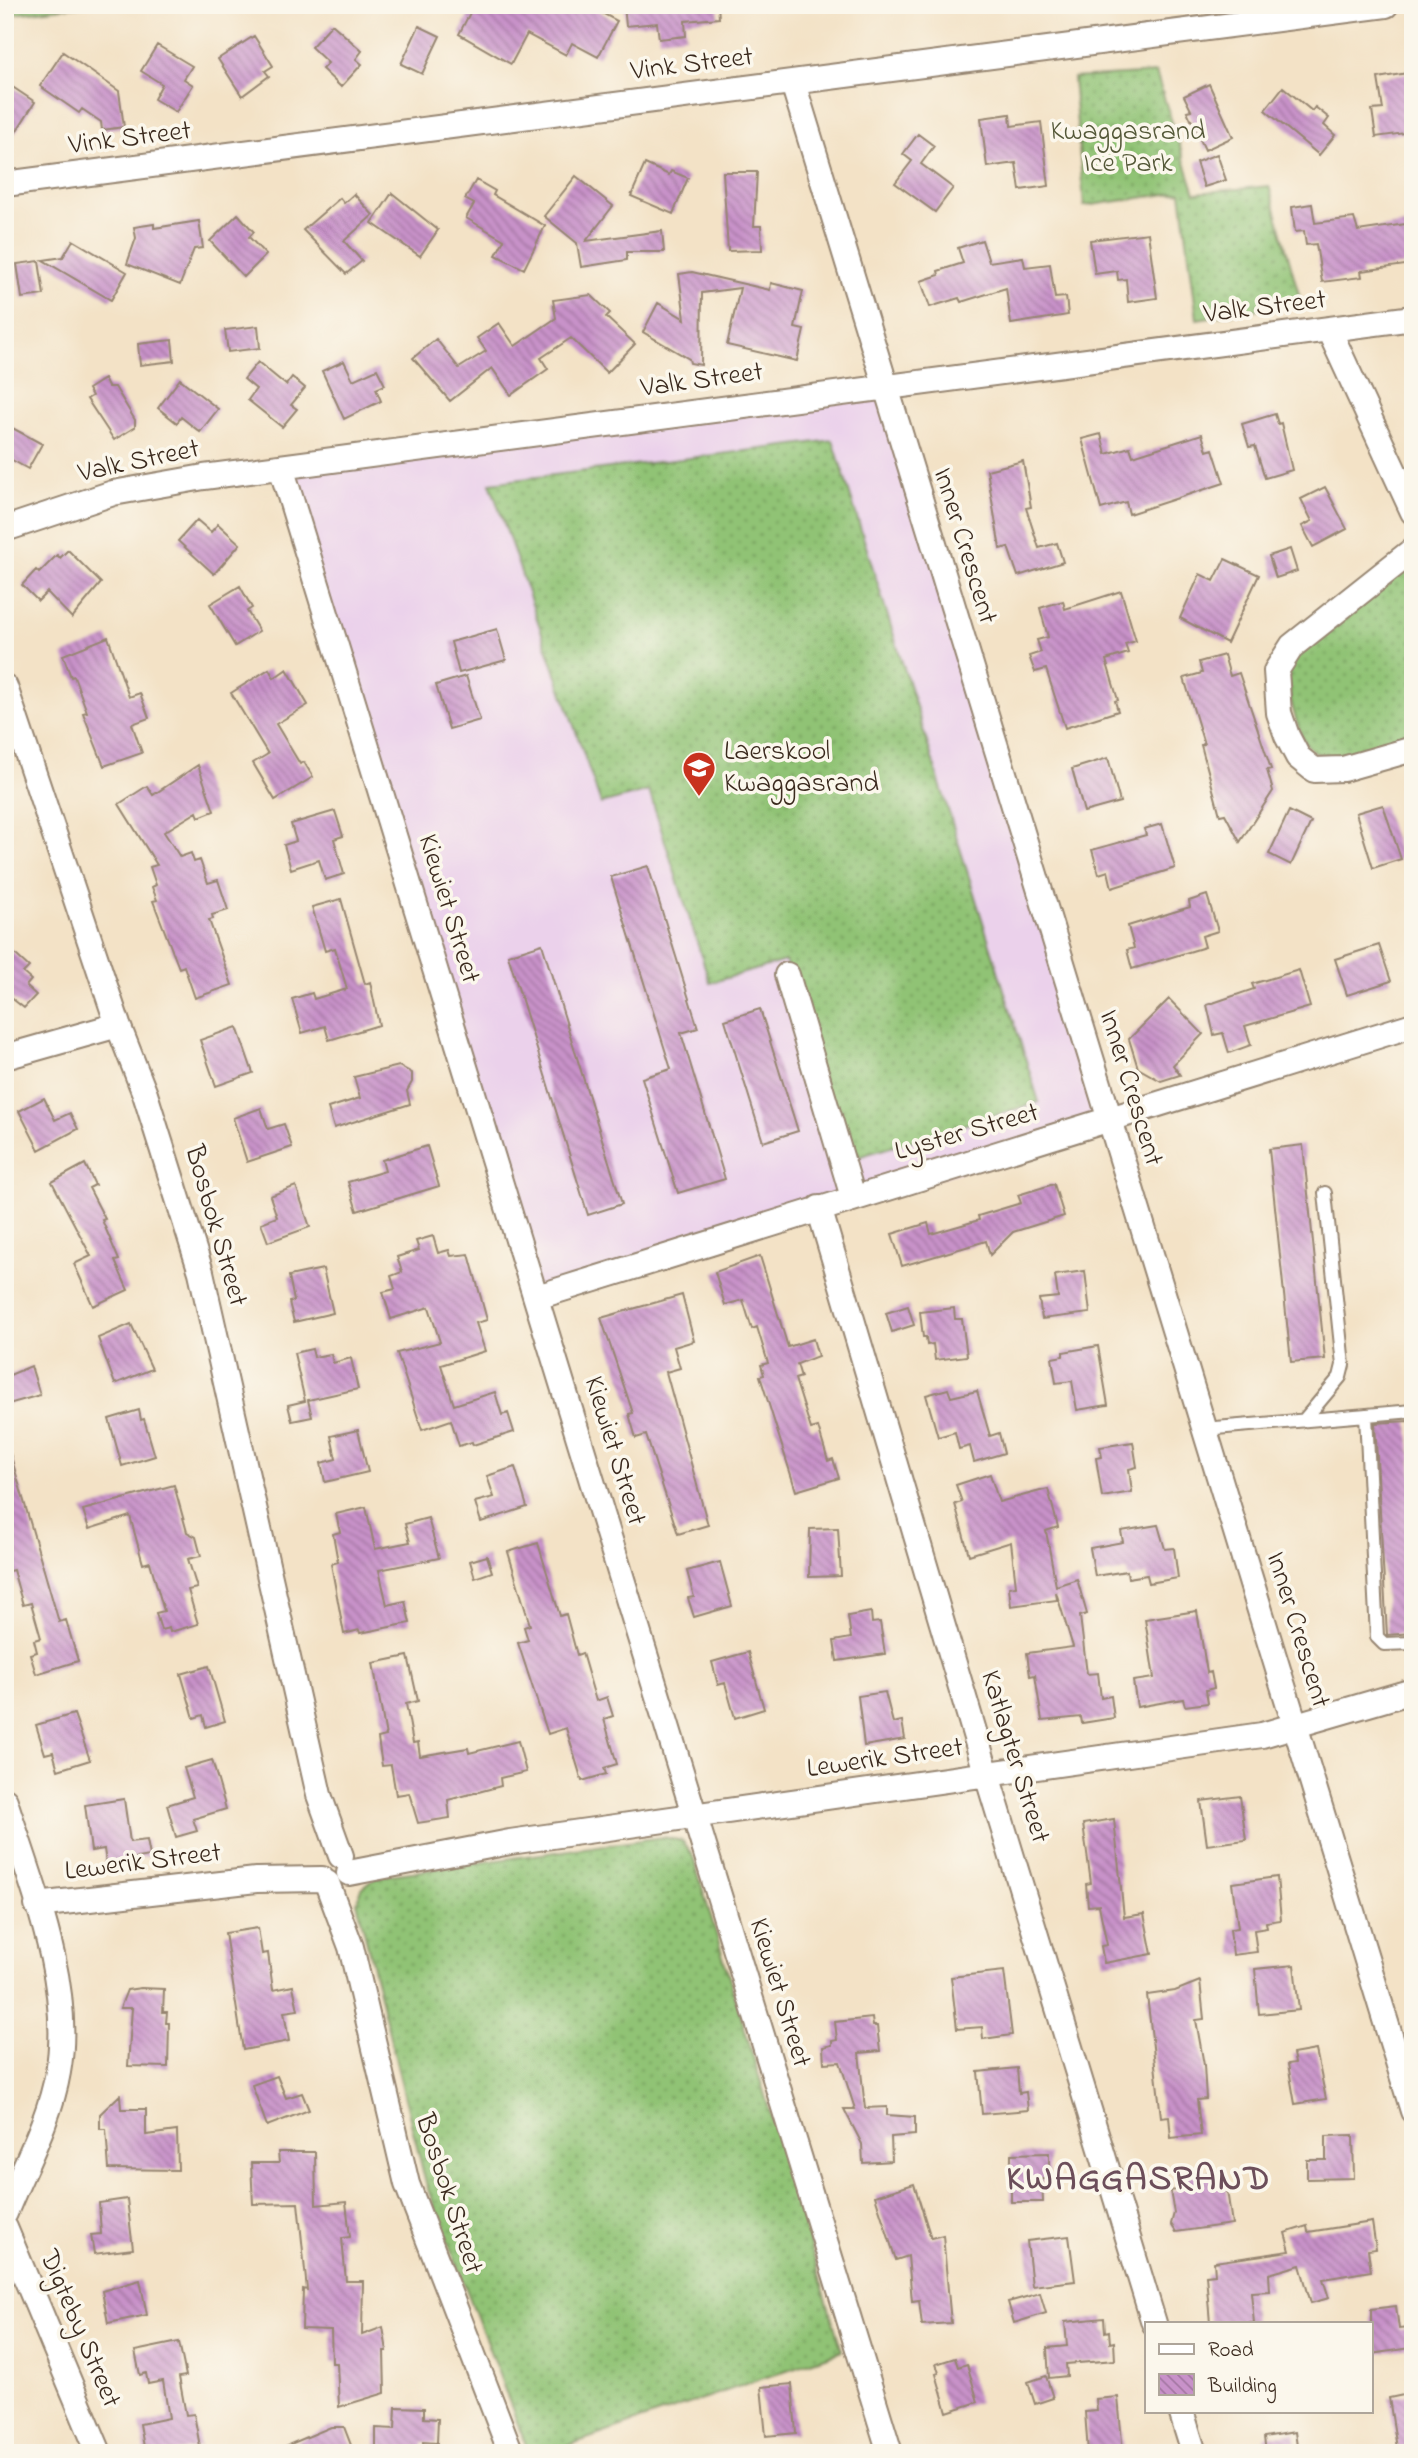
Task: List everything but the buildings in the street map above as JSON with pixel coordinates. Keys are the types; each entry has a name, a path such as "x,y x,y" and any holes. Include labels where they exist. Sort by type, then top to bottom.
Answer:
{"street":[{"name":"Vink Street","path":"5,184 1386,5"},
{"name":"Inner Crescent","path":"793,83 1413,2111"},
{"name":"Valk Street","path":"5,528 113,493 281,467 1413,318"},
{"path":"1329,330 1413,512"},
{"name":"Kiewiet Street","path":"281,467 890,2453"},
{"path":"1413,550 1292,646 1276,671 1276,693 1287,736 1298,757 1314,769 1343,769 1413,749"},
{"name":"Bosbok Street","path":"5,687 118,1024 145,1094 201,1272 351,1947 411,2195 511,2453"},
{"path":"787,975 853,1197"},
{"path":"5,1057 118,1024"},
{"name":"Lyster Street","path":"537,1297 853,1197 1110,1122 1413,1025"},
{"name":"Katlagter Street","path":"820,1208 987,1775 1154,2322"},
{"name":"Lewerik Street","path":"37,1905 402,1861 510,1842 1262,1735 1413,1691"},
{"path":"5,1801 37,1905 60,2005 58,2072 52,2096 5,2213"},
{"name":"Digteby Street","path":"5,2228 99,2453"},
{"path":"1181,2412 1195,2453"}],"lane":[{"path":"1304,1420 1340,1377 1343,1366 1325,1193"},
{"path":"1204,1429 1413,1411"},
{"path":"1366,1415 1377,1637 1384,1644 1413,1643"}],"shaded area":[{"name":"Laerskool Kwaggasrand","path":"889,395 1115,1125 540,1300 284,472"}],"green space":[{"path":"5,5 87,5 5,15"},
{"name":"Kwaggasrand Ice Park","path":"1156,73 1195,193 1269,186 1301,302 1197,319 1181,192 1084,206 1073,78"},
{"path":"833,440 1039,1102 848,1160 785,961 710,983 649,791 601,804 490,483"},
{"path":"1413,569 1413,736 1348,754 1322,755 1313,751 1303,738 1297,723 1290,695 1287,665 1400,570"},
{"path":"663,1837 682,1841 692,1854 842,2351 546,2453 529,2453 426,2184 357,1902 362,1888 376,1877"}],"place":[{"name":"Laerskool Kwaggasrand","path":"699,798"}],"district":[{"name":"KWAGGASRAND","path":"1139,2180"}]}
